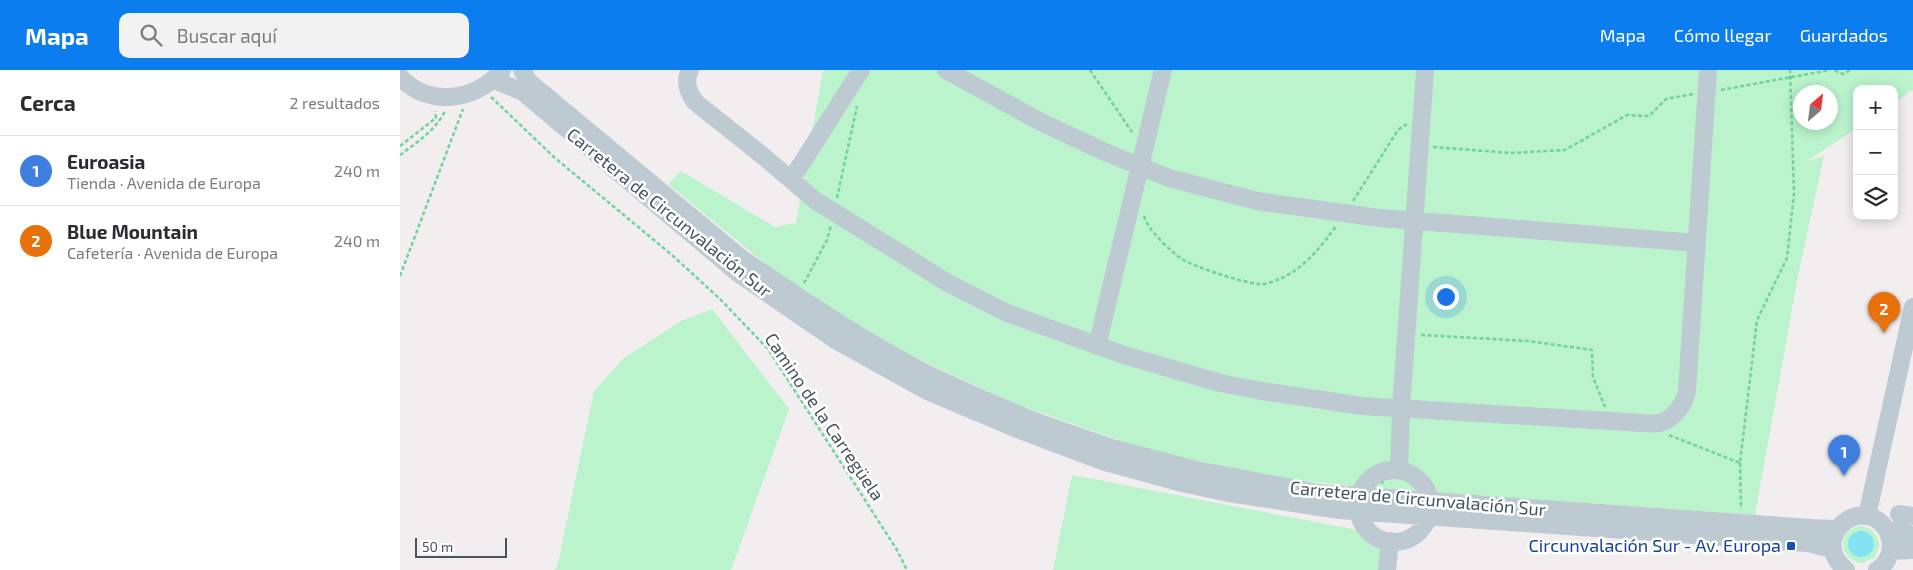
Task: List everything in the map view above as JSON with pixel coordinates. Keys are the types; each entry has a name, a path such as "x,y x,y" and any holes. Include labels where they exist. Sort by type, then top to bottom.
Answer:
{"street":[{"name":"Carretera de Circunvalación Sur","path":"522,70 529,82 742,259 825,314 923,372 973,396 1034,421 1112,448 1196,470 1319,493 1359,504"},
{"path":"690,70 687,84 695,102 816,201 948,283 1007,313 1167,369 1220,383 1262,391 1362,406 1643,423 1659,423 1672,416 1681,406 1687,391 1708,70"},
{"path":"790,180 862,70"},
{"path":"946,70 1039,121 1106,153 1169,178 1257,200 1380,218 1697,243"},
{"path":"1098,346 1163,70"},
{"path":"1399,470 1425,70"},
{"path":"400,77 406,84 432,95 451,97 487,83"},
{"name":"Carretera de Circunvalación Sur","path":"487,83 523,92 738,274 837,341 928,391 1017,429 1120,466 1182,483 1291,504 1359,504 1429,509 1808,543 1832,549"},
{"path":"1867,516 1913,307"},
{"path":"1388,470 1399,470 1411,474 1421,482 1428,492 1429,509 1423,527 1414,536 1402,541 1390,541 1379,538 1370,532 1363,523 1359,504 1362,490 1368,481 1377,474 1388,470"},
{"name":"Carretera de Circunvalación Sur","path":"1429,509 1837,529"},
{"path":"1846,570 1835,557 1832,549 1834,535 1837,529 1850,518 1867,516 1886,529 1890,536 1890,551 1887,560 1877,570"},
{"path":"1886,529 1913,535"},
{"path":"1387,570 1390,541"},
{"path":"1890,551 1913,550"}],"path":[{"path":"1741,514 1740,464 1757,320 1787,258 1794,194 1790,70"},
{"path":"1714,91 1830,70"},
{"path":"1836,70 1842,74 1850,70"},
{"path":"400,276 487,83"},
{"name":"Camino de la Carregüela","path":"487,83 555,158 672,254 720,299 768,349 897,550 907,570"},
{"path":"1424,146 1511,153 1565,150 1627,115 1649,116 1666,99 1695,94"},
{"path":"400,146 436,118 432,95"},
{"path":"400,155 427,134 441,120 451,97"},
{"path":"836,204 858,99"},
{"path":"800,283 805,282 810,274 827,240 832,222"},
{"path":"1420,335 1529,341 1592,350 1594,377 1607,411"},
{"path":"1669,436 1740,464"}],"green space":[{"path":"823,70 1913,70 1913,90 1898,100 1898,85 1853,85 1853,131 1807,161 1824,156 1798,276 1755,515 1378,489 1288,479 1156,453 1016,404 890,346 774,271 668,184 681,171 775,227 796,223"},
{"path":"712,309 789,409 731,570 555,570 594,391 624,358 681,321"},
{"path":"1072,475 1368,532 1396,534 1390,570 1053,570"},
{"path":"1861,526 1869,528 1875,533 1879,547 1874,558 1862,563 1848,557 1843,545 1844,539 1847,533","holes":["1874,541 1871,552 1864,557 1853,554 1849,547 1849,542"]}],"water":[{"path":"1861,531 1870,535 1874,544 1870,553 1861,557 1852,553 1848,544 1852,535"}],"place":[{"name":"Blue Mountain","path":"1884,333"},
{"name":"Euroasia","path":"1844,476"},
{"name":"Circunvalación Sur - Av. Europa","path":"1791,546"}]}
